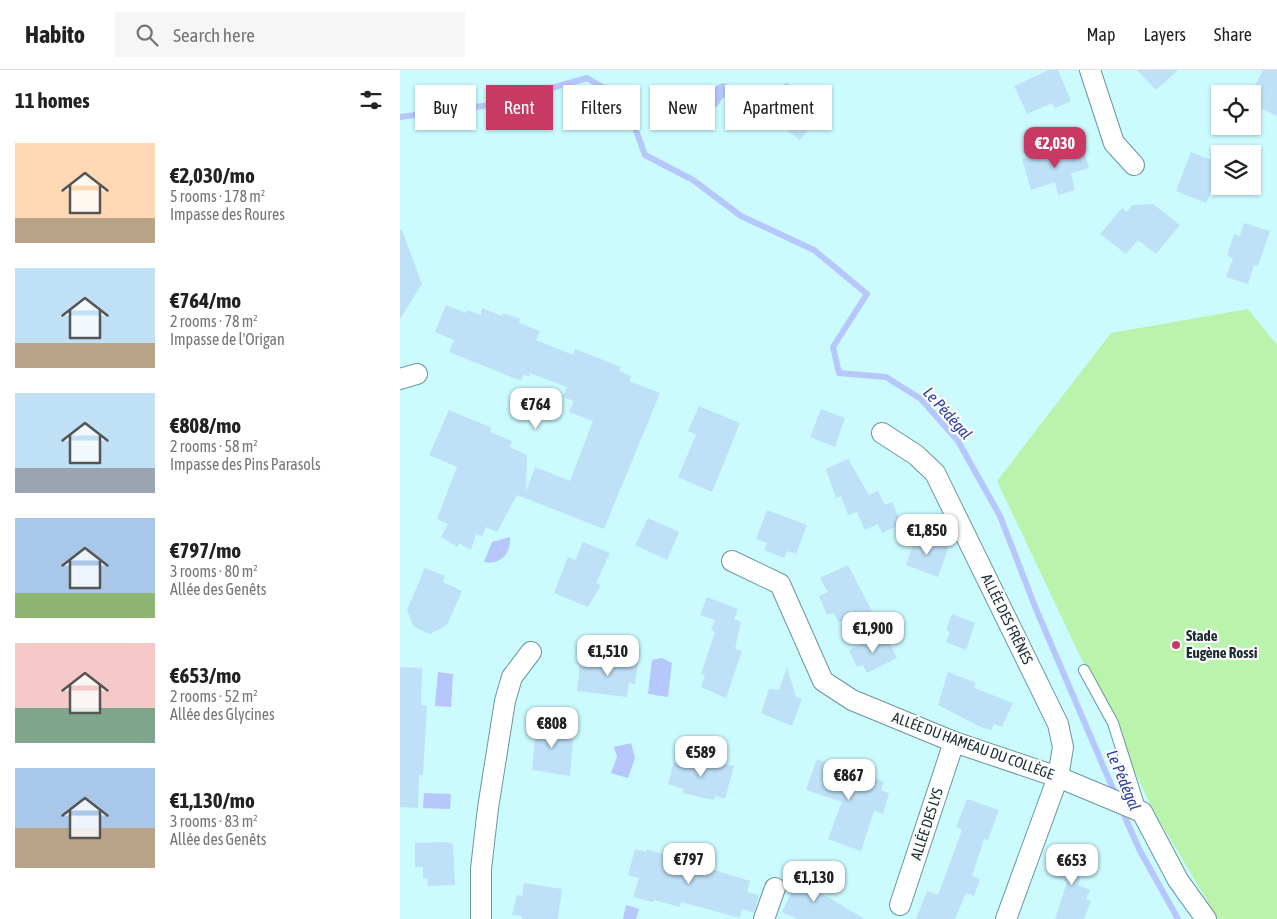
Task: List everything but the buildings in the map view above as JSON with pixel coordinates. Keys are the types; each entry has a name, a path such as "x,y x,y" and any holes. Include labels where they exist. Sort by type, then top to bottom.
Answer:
{"street":[{"path":"1090,70 1114,143 1134,165"},
{"name":"ALLÉE DES FRÊNES","path":"882,433 916,455 935,473 1058,724 1063,747 1058,777 1006,919"},
{"name":"ALLÉE DU HAMEAU DU COLLÈGE","path":"732,560 780,584 823,680 852,700 954,742 1058,777 1142,812"},
{"path":"481,919 481,869 487,816 505,701 512,677 531,652"},
{"name":"ALLÉE DES LYS","path":"900,905 954,742"},
{"path":"1142,812 1178,880 1206,919"},
{"path":"764,919 775,888"}],"lane":[{"path":"1084,670 1113,724 1142,812"}],"green space":[{"name":"Stade Eugène Rossi","path":"1248,309 1277,345 1277,919 1218,919 1153,810 997,481 1111,333"}],"water":[{"path":"722,83 728,85 725,85 725,97 715,107 715,86"},
{"path":"510,537 509,548 504,557 496,562 484,562 492,542"},
{"path":"662,658 672,663 668,697 648,694 652,660"},
{"path":"438,672 453,674 451,707 435,706"},
{"path":"631,743 635,758 628,778 611,773 617,757 614,747"},
{"path":"424,793 451,794 450,809 423,808"},
{"path":"626,905 639,909 636,919 623,919"}],"waterway":[{"name":"Le Pédégal","path":"400,117 490,105 587,78 625,100 645,155 693,180 741,216 814,250 867,294 833,347 839,373 886,377 921,399 958,441 1000,516 1036,609 1116,796"},
{"name":"Le Pédégal","path":"1121,808 1139,849 1178,919"}],"place":[{"name":"Stade Eugène Rossi","path":"1176,645"}]}
